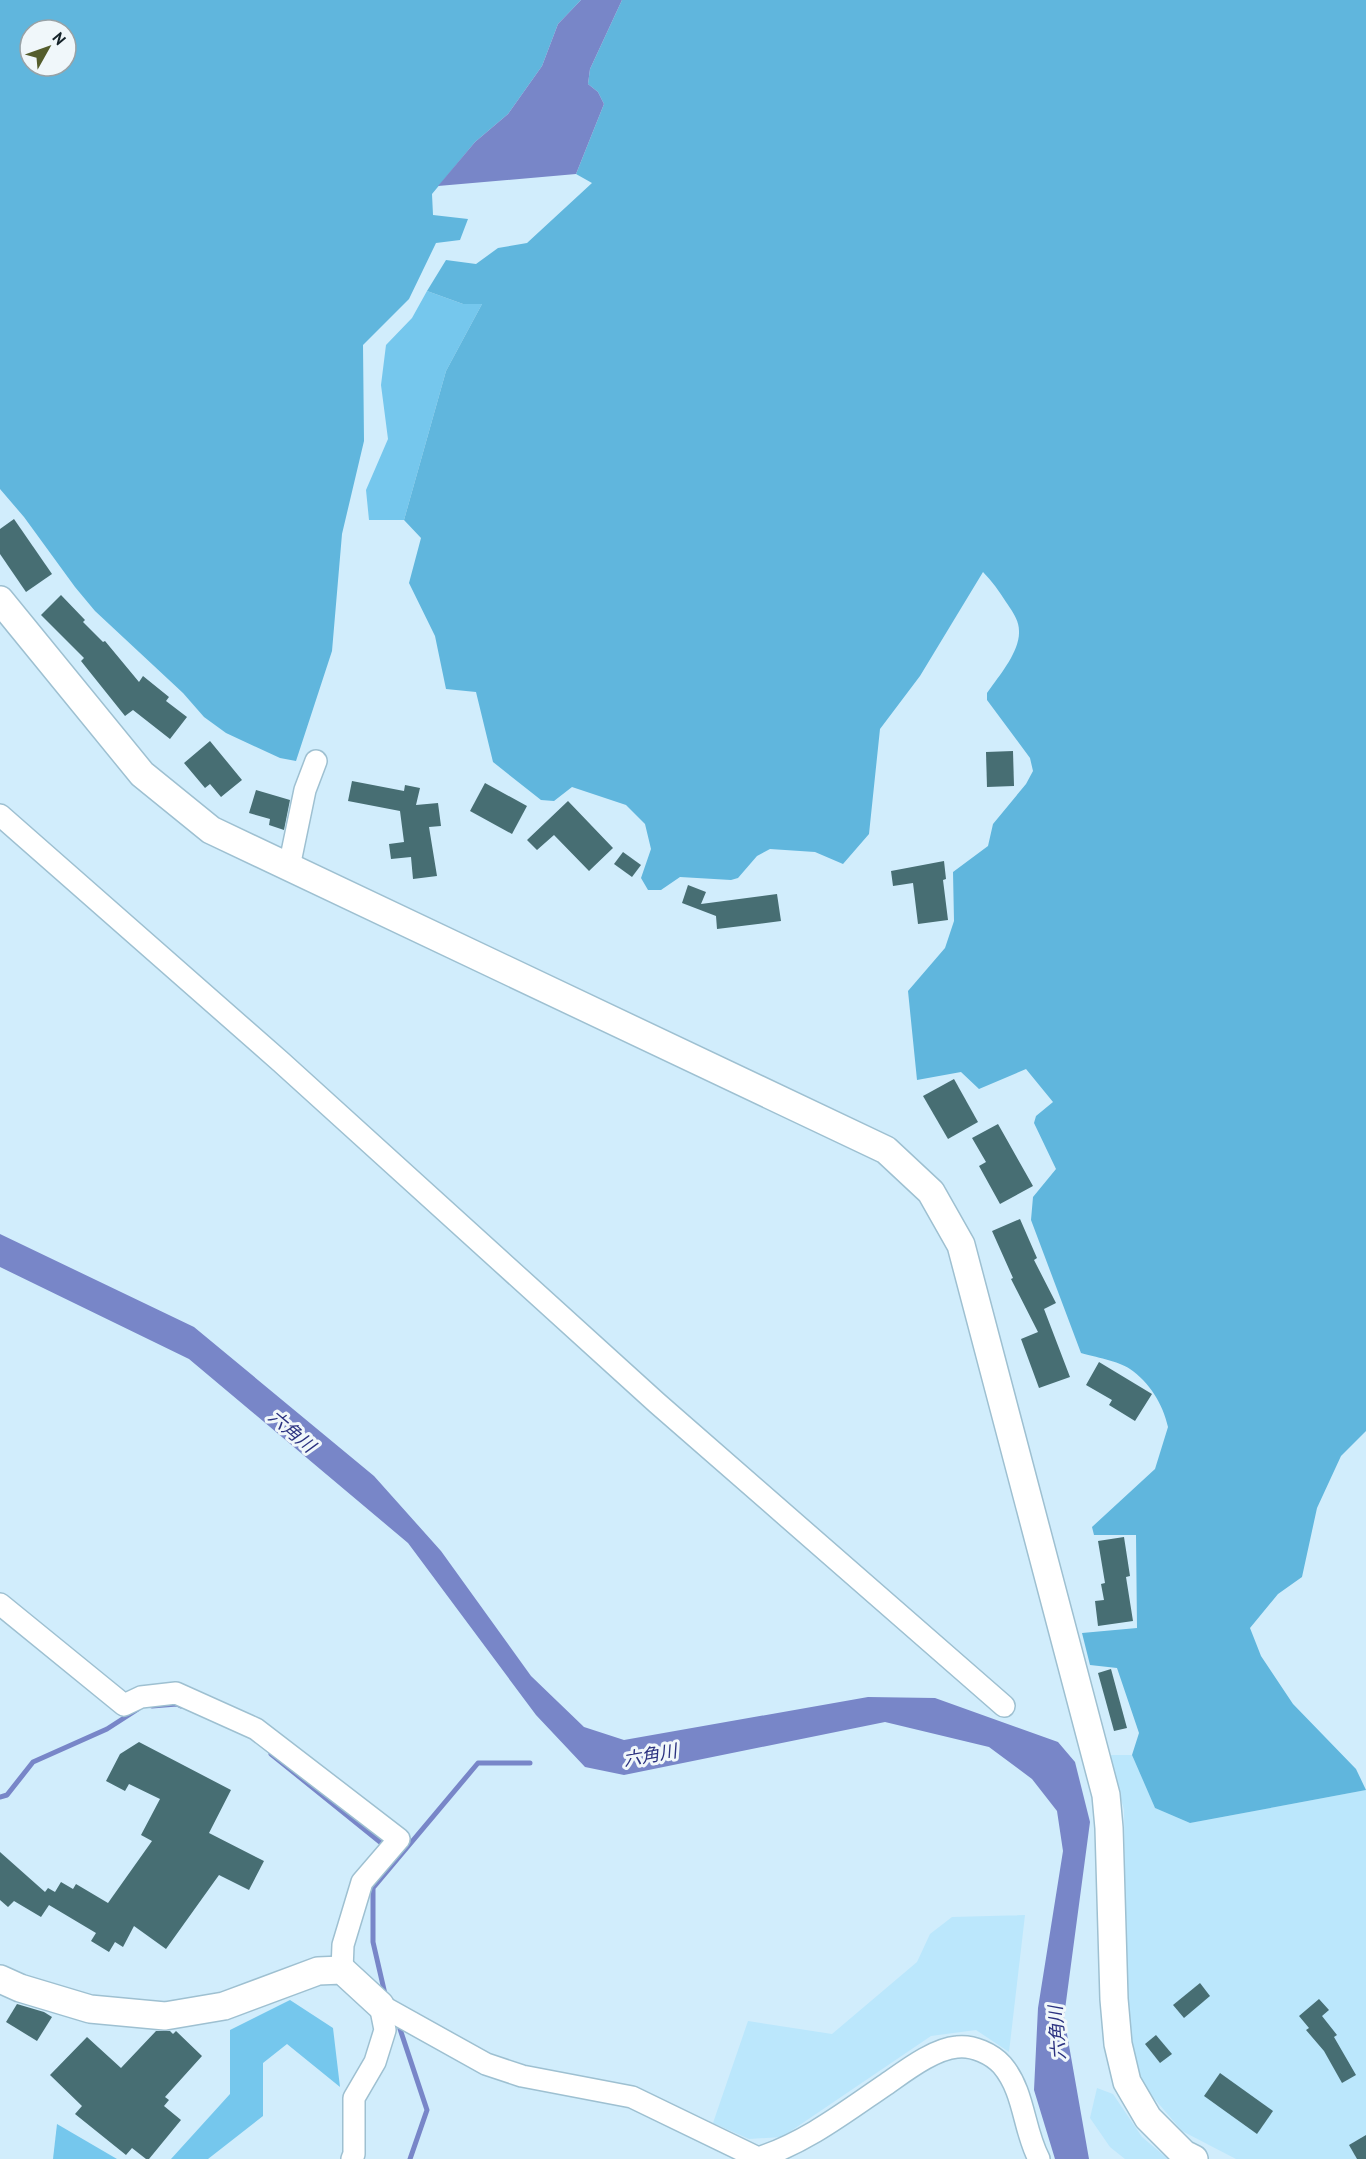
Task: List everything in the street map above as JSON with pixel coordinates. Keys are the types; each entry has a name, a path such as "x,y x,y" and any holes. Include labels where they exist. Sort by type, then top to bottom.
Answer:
{"street":[{"path":"0,600 142,774 211,830 886,1150 931,1192 961,1245 1106,1795 1117,2033 1127,2082 1148,2118 1184,2154 1194,2159"},
{"path":"289,867 305,790 316,761"},
{"path":"0,815 281,1062 657,1403 1004,1706"},
{"path":"0,1604 124,1705 141,1696 176,1693 256,1729 399,1839 362,1882 343,1945 342,1970"},
{"path":"0,1979 20,1988 90,2009 165,2016 224,2006 318,1971 342,1970 380,2005 486,2064 522,2076 632,2097 758,2158 782,2151 816,2132 924,2058 957,2047 980,2050 1002,2065 1017,2091 1039,2159"},
{"path":"352,2159 354,2154 354,2098 375,2062 385,2030 380,2005"}],"shaded area":[{"path":"0,0 581,0 558,24 542,66 508,114 475,142 432,194 433,215 468,219 460,240 436,243 409,299 363,345 364,441 342,534 332,651 296,761 280,758 226,733 204,717 183,693 95,611 0,489"},
{"path":"622,0 1366,0 1366,1431 1341,1456 1317,1508 1302,1577 1278,1594 1250,1628 1261,1656 1293,1704 1356,1769 1366,1790 1190,1823 1155,1808 1132,1755 1139,1733 1117,1668 1090,1665 1082,1633 1137,1628 1136,1535 1094,1535 1092,1527 1155,1469 1168,1427 1166,1418 1154,1394 1137,1374 1120,1364 1081,1353 1031,1220 1033,1197 1056,1169 1034,1123 1036,1116 1053,1102 1026,1069 979,1089 961,1072 917,1080 908,991 945,948 954,921 953,872 988,846 993,824 1026,784 1033,771 1030,758 987,700 987,693 1012,656 1019,631 1013,612 989,579 983,572 920,676 880,729 869,834 843,864 815,852 770,849 757,856 738,878 731,880 680,877 661,890 648,890 641,878 651,849 645,824 626,805 572,787 554,801 541,800 493,762 476,692 446,689 435,636 409,583 421,538 404,520 446,371 482,304 463,304 427,291 446,260 476,264 498,248 527,243 592,183 576,174 604,104 598,92 588,84 590,69"},
{"path":"427,291 463,304 482,304 446,371 404,520 369,520 366,490 388,439 381,385 386,345 412,318"},
{"path":"1109,1755 1132,1755 1155,1808 1190,1823 1366,1790 1366,2159 1236,2159 1182,2131 1140,2082 1127,2047 1124,1810"},
{"path":"1025,1915 1009,2052 976,2030 931,2036 782,2137 749,2139 713,2123 748,2021 832,2034 917,1962 930,1934 952,1917"},
{"path":"290,2000 333,2028 340,2087 287,2044 263,2063 263,2116 208,2159 171,2159 230,2094 230,2030"},
{"path":"1097,2088 1113,2094 1142,2137 1168,2159 1125,2159 1110,2147 1090,2118"},
{"path":"57,2124 117,2159 53,2159"}],"water":[{"path":"581,0 622,0 590,69 588,84 598,92 604,104 576,174 438,186 475,142 508,114 542,66 558,24"},
{"name":"六角川","path":"0,1234 194,1327 374,1476 441,1551 531,1676 584,1727 624,1740 868,1697 935,1698 1058,1742 1075,1762 1090,1822 1064,2017 1089,2159 1055,2159 1034,2090 1038,2008 1063,1851 1057,1811 1032,1779 989,1747 885,1722 624,1775 585,1767 536,1715 408,1543 189,1359 0,1267"}],"building":[{"path":"14,519 52,574 26,592 0,554 0,529"},
{"path":"61,595 85,620 83,622 103,642 105,641 139,682 143,676 169,697 166,701 187,717 170,739 133,710 125,716 81,661 84,658 41,615"},
{"path":"210,741 242,780 221,797 210,784 205,788 184,763"},
{"path":"1013,751 1014,786 987,787 986,752"},
{"path":"352,781 404,791 405,785 420,788 416,805 438,803 441,826 429,827 437,876 413,879 411,857 391,859 389,844 404,842 400,811 348,801"},
{"path":"485,783 527,806 512,834 470,811"},
{"path":"256,790 290,800 284,830 269,825 270,819 249,813"},
{"path":"568,801 613,848 589,871 554,835 537,850 527,840"},
{"path":"623,852 641,865 632,877 614,864"},
{"path":"944,861 946,879 943,880 948,920 918,924 913,883 893,886 891,871"},
{"path":"688,885 706,892 701,904 777,894 781,921 717,929 716,916 682,903"},
{"path":"954,1079 978,1122 948,1139 923,1096"},
{"path":"998,1124 1033,1186 1000,1204 979,1166 986,1162 972,1138"},
{"path":"1020,1219 1037,1258 1034,1260 1056,1303 1044,1309 1070,1377 1039,1388 1021,1339 1038,1332 1011,1279 1013,1278 992,1231"},
{"path":"1099,1362 1152,1394 1135,1421 1109,1405 1112,1400 1086,1385"},
{"path":"1124,1537 1130,1576 1126,1577 1133,1621 1098,1626 1095,1601 1104,1600 1101,1584 1105,1583 1098,1541"},
{"path":"1111,1669 1127,1728 1114,1731 1098,1673"},
{"path":"139,1742 231,1790 209,1833 264,1861 249,1890 219,1875 166,1949 134,1926 123,1947 115,1942 109,1952 91,1941 96,1933 49,1905 41,1917 14,1901 8,1907 0,1900 0,1852 45,1892 48,1888 55,1892 61,1882 73,1889 76,1884 108,1903 152,1841 141,1835 160,1799 129,1784 125,1791 106,1781 120,1754"},
{"path":"1200,1983 1210,1996 1184,2018 1173,2005"},
{"path":"1319,1999 1329,2010 1322,2016 1337,2035 1334,2037 1356,2075 1342,2083 1324,2051 1306,2030 1309,2028 1299,2016"},
{"path":"17,2004 44,2012 52,2017 37,2041 6,2022"},
{"path":"156,2031 170,2031 173,2034 176,2031 202,2056 165,2097 169,2100 164,2106 181,2120 149,2159 146,2159 132,2148 126,2155 75,2114 82,2106 50,2075 87,2037 121,2068"},
{"path":"1156,2035 1172,2054 1160,2063 1145,2044"},
{"path":"1220,2073 1273,2111 1257,2134 1204,2096"},
{"path":"1366,2135 1366,2159 1357,2159 1349,2145"}],"waterway":[{"path":"152,1706 177,1704 181,1706"},
{"path":"0,1797 7,1795 33,1762 107,1729 138,1709"},
{"path":"271,1754 385,1846"},
{"path":"385,1994 373,1942 373,1888 478,1763 530,1763"},
{"path":"400,2029 427,2110 410,2159"}]}
